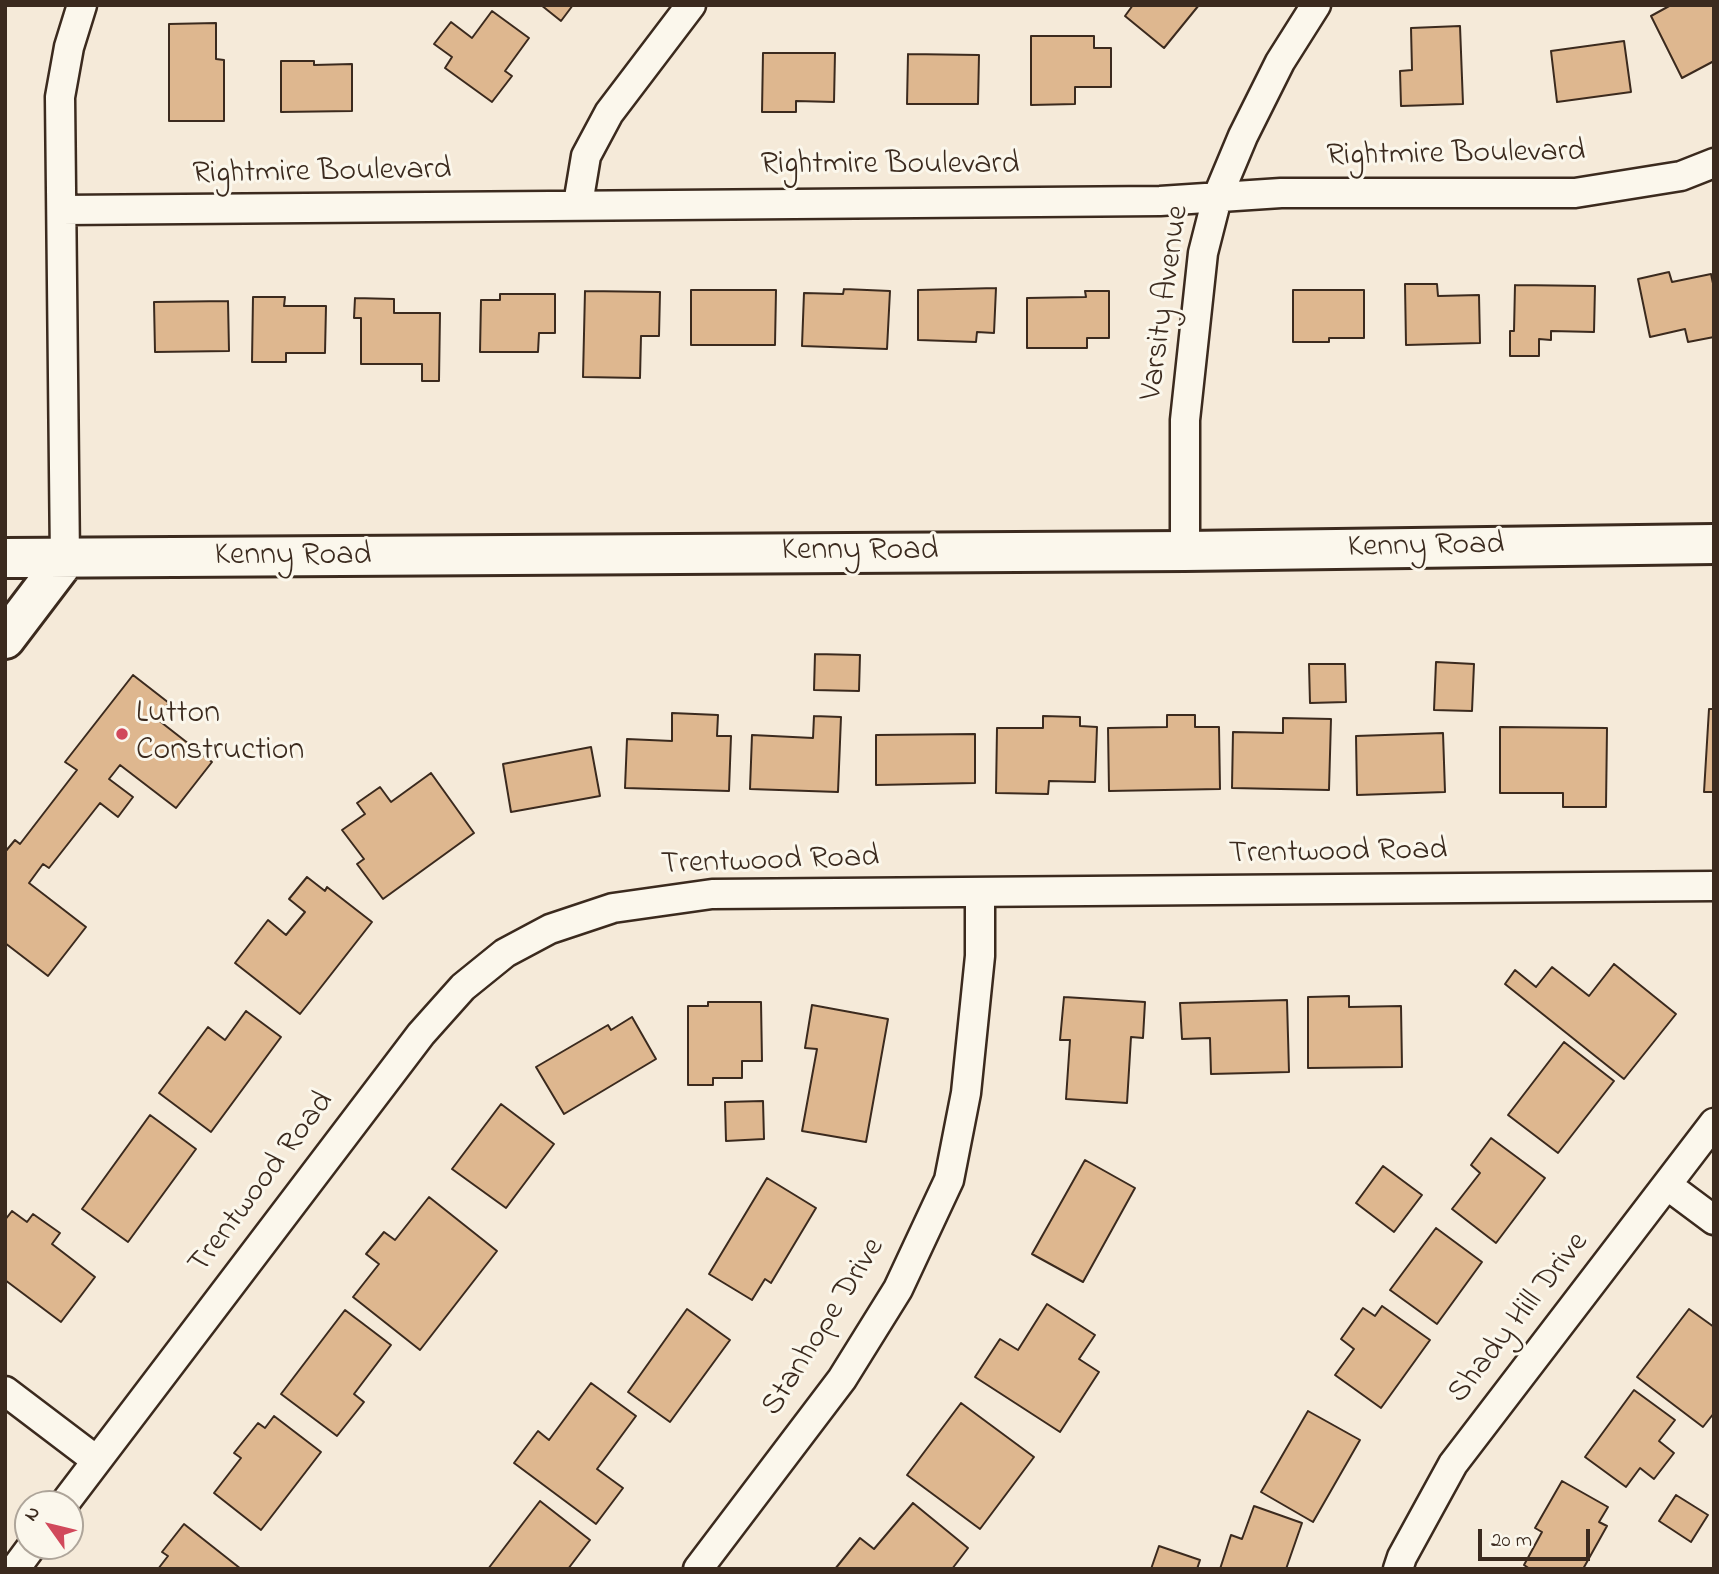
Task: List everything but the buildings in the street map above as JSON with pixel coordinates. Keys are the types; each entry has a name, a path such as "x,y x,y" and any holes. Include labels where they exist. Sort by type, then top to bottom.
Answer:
{"main road":[{"name":"Kenny Road","path":"5,558 1185,551 1714,544"},
{"path":"5,639 65,559"}],"street":[{"path":"65,559 60,97 69,47 82,5"},
{"path":"578,204 586,156 609,113 691,5"},
{"name":"Varsity Avenue","path":"1185,551 1185,420 1203,253 1217,198 1243,136 1280,62 1316,5"},
{"name":"Rightmire Boulevard","path":"62,210 1160,201 1281,193 1575,193 1681,176 1714,163"},
{"name":"Trentwood Road","path":"74,1490 421,1034 463,987 505,953 550,929 613,908 712,894 1714,886"},
{"name":"Stanhope Drive","path":"698,1569 842,1379 898,1289 949,1180 966,1093 980,956 980,893"},
{"name":"Shady Hill Drive","path":"1398,1569 1453,1464 1714,1123"},
{"path":"1667,1185 1714,1220"},
{"path":"5,1391 96,1460"}],"place":[{"name":"Lutton Construction","path":"122,734"}]}
